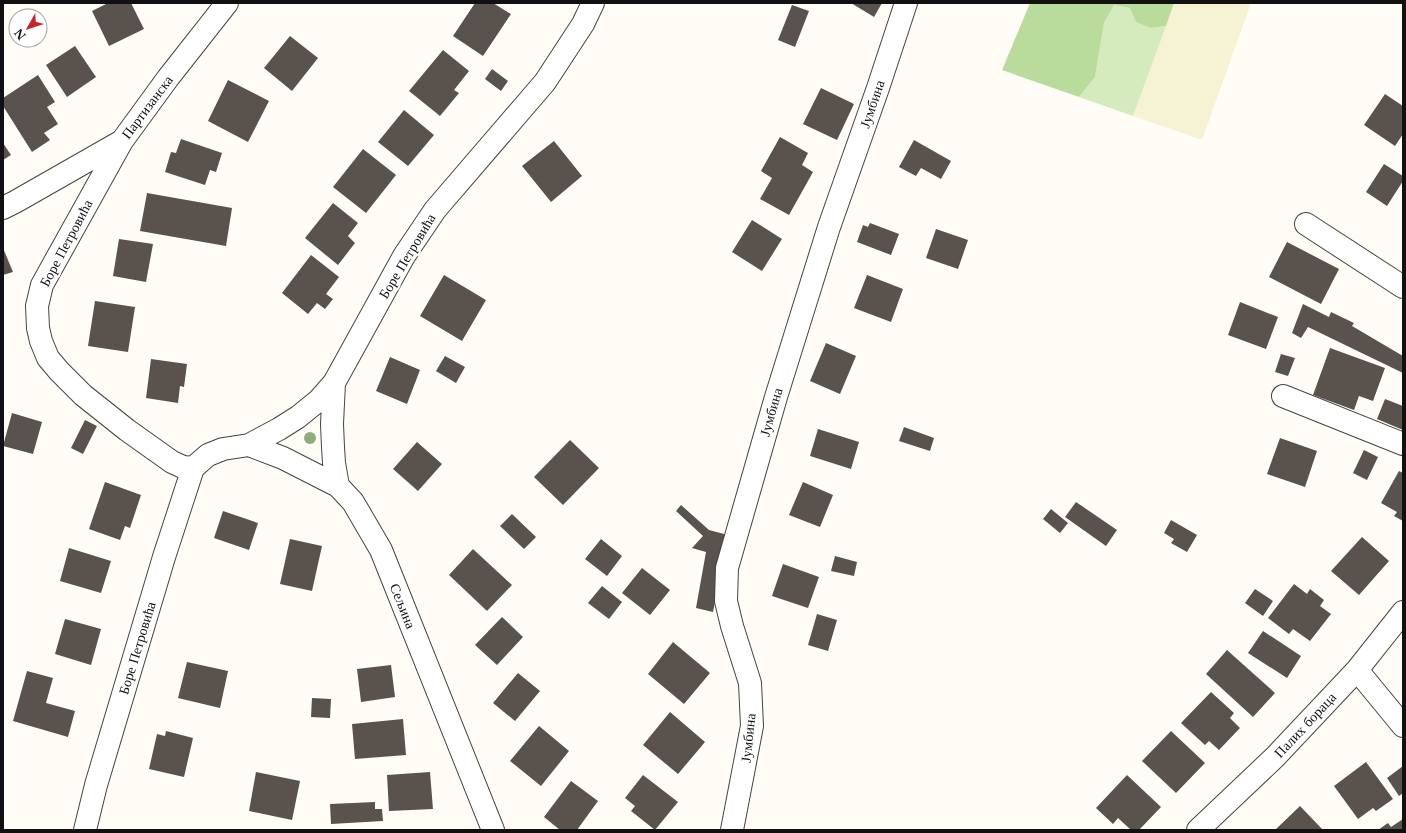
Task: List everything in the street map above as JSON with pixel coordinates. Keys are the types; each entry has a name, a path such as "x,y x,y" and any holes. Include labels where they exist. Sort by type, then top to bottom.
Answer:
{"street":[{"name":"Партизанска","path":"3,208 122,141 168,78 227,3"},
{"name":"Боре Петровића","path":"85,830 100,770 192,468 208,455 224,449 249,445 279,429 298,417 319,400 334,383 404,256 435,210 545,82 583,24 593,3"},
{"name":"Јумбина","path":"732,830 752,726 750,683 732,626 726,601 728,568 776,397 820,257 906,3"},
{"name":"Боре Петровића","path":"122,141 42,285 37,306 38,328 41,342 48,358 83,395 127,430 172,462 183,467 192,468"},
{"path":"1306,224 1403,287"},
{"path":"334,383 333,439 334,463 338,486"},
{"path":"1283,396 1403,444"},
{"path":"249,445 283,458 338,486"},
{"name":"Сељина","path":"338,486 352,502 381,550 493,830"},
{"name":"Палих бораца","path":"1198,830 1275,757 1357,670 1403,612"},
{"path":"1357,670 1403,726"}],"shaded area":[{"path":"1174,3 1251,3 1202,140 1133,116"}],"green space":[{"path":"1030,3 1174,3 1166,26 1151,28 1136,22 1130,8 1114,5 1104,23 1095,77 1079,97 1002,70"},
{"path":"1114,5 1130,8 1151,28 1166,26 1133,116 1079,97 1095,77 1104,23"}],"building":[{"path":"108,3 131,3 144,29 109,46 92,11"},
{"path":"475,3 493,3 511,14 483,56 453,36"},
{"path":"851,3 882,3 874,17"},
{"path":"792,5 809,11 795,47 778,40"},
{"path":"290,36 318,58 292,91 264,68"},
{"path":"75,46 96,77 67,97 46,65"},
{"path":"443,50 469,71 454,90 459,93 440,116 409,91"},
{"path":"492,69 508,81 501,91 485,79"},
{"path":"38,75 55,102 47,107 58,124 44,133 50,140 32,152 3,106 3,98"},
{"path":"228,80 269,101 248,142 208,121"},
{"path":"821,88 854,104 837,140 803,124"},
{"path":"1385,94 1403,106 1403,134 1395,146 1364,125"},
{"path":"404,110 434,135 408,166 378,142"},
{"path":"780,137 808,153 802,165 813,172 789,215 760,199 772,178 761,171"},
{"path":"181,139 222,153 216,172 210,170 205,185 165,172 171,152 176,153"},
{"path":"914,140 951,161 941,179 921,168 916,176 899,167"},
{"path":"554,141 582,176 551,202 522,166"},
{"path":"3,143 11,155 3,160"},
{"path":"363,149 396,175 366,213 333,187"},
{"path":"1384,164 1403,176 1403,181 1387,206 1366,192"},
{"path":"147,193 232,208 226,246 140,231"},
{"path":"333,203 358,223 348,236 355,243 338,265 305,238"},
{"path":"752,220 782,239 762,271 732,252"},
{"path":"870,223 899,234 891,255 857,242 863,225 868,227"},
{"path":"936,229 968,240 958,269 926,258"},
{"path":"119,239 153,244 146,282 113,276"},
{"path":"1287,242 1339,269 1321,304 1269,277"},
{"path":"3,248 13,272 3,275"},
{"path":"311,255 339,277 326,294 333,299 325,309 317,303 308,314 282,293"},
{"path":"444,275 486,300 462,341 420,316"},
{"path":"867,275 903,289 891,322 854,308"},
{"path":"95,301 135,307 128,352 88,346"},
{"path":"1240,302 1278,317 1266,349 1228,335"},
{"path":"1303,304 1329,317 1331,312 1354,323 1352,326 1403,356 1403,373 1308,327 1301,338 1292,333"},
{"path":"826,343 856,356 840,394 810,381"},
{"path":"1330,348 1385,368 1373,401 1359,396 1354,410 1313,395"},
{"path":"1281,354 1295,358 1288,376 1275,372"},
{"path":"445,356 465,367 456,383 436,371"},
{"path":"390,357 420,370 407,404 376,391"},
{"path":"151,359 187,364 184,387 180,386 178,403 146,398"},
{"path":"1385,399 1403,406 1403,430 1377,419"},
{"path":"12,413 42,422 33,454 3,446"},
{"path":"85,420 97,426 83,454 71,448"},
{"path":"904,427 934,438 930,451 899,441"},
{"path":"818,429 859,442 851,469 810,456"},
{"path":"1280,438 1317,451 1305,487 1267,474"},
{"path":"570,440 599,468 563,505 534,477"},
{"path":"417,442 442,464 418,491 393,469"},
{"path":"1364,450 1378,457 1367,480 1353,473"},
{"path":"1399,471 1403,473 1403,521 1394,516 1397,512 1381,503"},
{"path":"105,482 141,495 130,528 125,526 120,540 89,529"},
{"path":"803,482 833,495 820,527 789,515"},
{"path":"1076,502 1117,530 1106,546 1065,517"},
{"path":"681,505 709,530 728,535 713,612 696,608 706,552 692,548 703,536 676,511"},
{"path":"1051,509 1068,523 1060,533 1043,519"},
{"path":"223,511 258,523 249,550 214,538"},
{"path":"512,514 536,537 524,549 500,526"},
{"path":"1171,520 1197,535 1187,552 1171,543 1174,539 1164,533"},
{"path":"1362,537 1389,561 1359,595 1331,571"},
{"path":"290,539 322,546 312,591 280,584"},
{"path":"601,539 622,556 607,576 585,559"},
{"path":"69,548 111,561 101,593 60,581"},
{"path":"473,549 512,585 487,611 449,575"},
{"path":"835,556 857,562 854,576 831,571"},
{"path":"783,564 819,577 808,608 772,596"},
{"path":"642,568 670,590 650,615 622,593"},
{"path":"1294,584 1307,594 1310,589 1324,600 1320,606 1331,614 1310,641 1293,629 1289,634 1268,618"},
{"path":"602,586 622,602 609,619 588,603"},
{"path":"1255,589 1273,601 1263,616 1245,603"},
{"path":"817,614 837,620 828,651 808,645"},
{"path":"502,617 523,637 497,665 475,645"},
{"path":"65,619 101,629 91,665 55,654"},
{"path":"1263,631 1301,656 1287,678 1248,653"},
{"path":"673,642 710,673 684,704 648,674"},
{"path":"1227,650 1275,693 1253,717 1206,674"},
{"path":"187,662 228,671 220,708 178,698"},
{"path":"391,665 395,697 361,702 357,669"},
{"path":"27,671 53,678 46,703 75,711 68,737 13,721"},
{"path":"518,673 540,691 515,721 493,703"},
{"path":"1211,692 1234,713 1230,718 1240,728 1219,750 1209,741 1205,745 1181,723"},
{"path":"312,698 331,699 330,718 311,717"},
{"path":"670,712 705,742 678,774 643,745"},
{"path":"403,719 406,755 355,759 352,724"},
{"path":"539,726 569,751 541,786 510,761"},
{"path":"166,731 193,738 184,777 149,769 157,734 165,736"},
{"path":"1171,731 1205,763 1176,793 1142,761"},
{"path":"1366,762 1393,799 1376,811 1373,808 1358,819 1334,786"},
{"path":"1403,766 1403,793 1399,796 1387,778"},
{"path":"256,772 300,781 292,820 249,811"},
{"path":"430,772 433,809 389,811 387,775"},
{"path":"643,775 678,802 655,830 631,811 635,806 625,798"},
{"path":"1127,775 1161,807 1139,830 1131,830 1118,818 1113,824 1096,808"},
{"path":"571,781 598,801 577,830 560,830 544,817"},
{"path":"375,802 375,809 382,809 383,821 331,824 330,804"},
{"path":"1300,806 1323,830 1275,830"},
{"path":"1403,819 1403,830 1378,830 1388,823 1391,827"}]}
